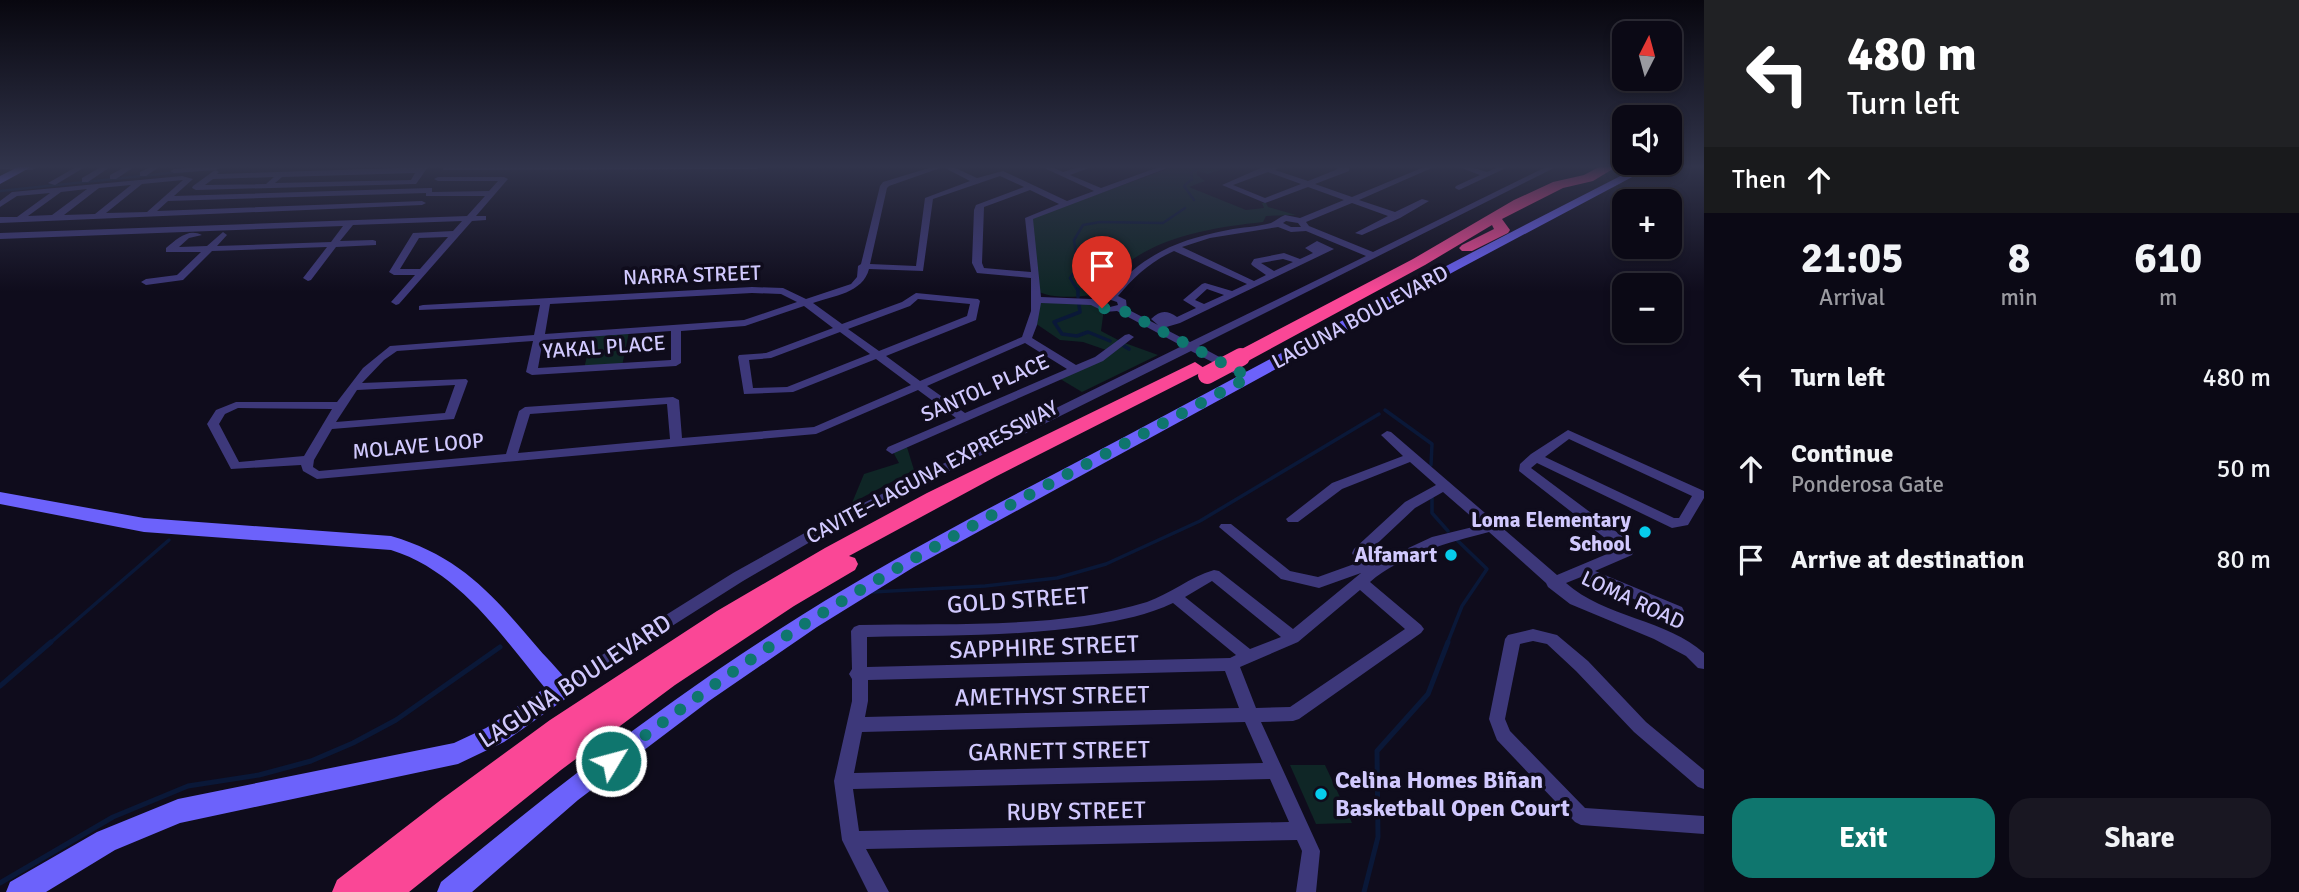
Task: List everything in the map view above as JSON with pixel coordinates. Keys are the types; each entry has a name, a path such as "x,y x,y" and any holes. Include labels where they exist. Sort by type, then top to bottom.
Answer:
{"highway":[{"name":"CAVITE–LAGUNA EXPRESSWAY","path":"1235,354 1409,258 1490,209"},
{"name":"CAVITE–LAGUNA EXPRESSWAY","path":"349,892 565,726 720,622 864,537 1198,363 1235,354 1419,262 1443,261 1503,230 1493,217 1510,209"},
{"name":"CAVITE–LAGUNA EXPRESSWAY","path":"383,892 450,837 594,728 682,666 797,593 1198,363"}],"main road":[{"name":"LAGUNA BOULEVARD","path":"451,892 569,792 701,694 809,621 907,562 1567,209"},
{"path":"0,498 144,525 391,543 418,550 442,563 463,580 560,690"},
{"name":"LAGUNA BOULEVARD","path":"20,892 106,841 178,811 458,753 495,735 560,690"}],"street":[{"path":"19,219 34,209"},
{"path":"54,218 67,209"},
{"path":"97,217 107,209"},
{"path":"131,232 156,209"},
{"path":"0,220 298,209"},
{"path":"408,221 418,209"},
{"path":"396,302 479,209"},
{"name":"MOLAVE LOOP","path":"878,209 862,278 853,286 745,323 394,348 377,358 355,387 328,426 308,460 307,468 317,475 816,430 919,388 1026,339"},
{"path":"863,267 919,269 928,209"},
{"path":"979,209 976,263 980,271 1034,275"},
{"path":"1054,209 1029,218 1037,300 1035,323 1026,339 1074,369"},
{"path":"1303,226 1337,209"},
{"path":"1377,209 1397,216"},
{"path":"1359,233 1411,209"},
{"name":"LAGUNA BOULEVARD","path":"560,690 738,577 824,528 950,465 1198,363 1370,257 1468,209"},
{"path":"253,227 268,210"},
{"path":"0,236 386,225 408,221 483,218"},
{"path":"1113,296 1133,272 1157,253 1220,233 1279,223 1285,218 1370,257"},
{"path":"348,226 310,231 187,236 169,250 370,246 386,225"},
{"path":"308,278 348,226"},
{"path":"298,246 310,231"},
{"path":"249,248 263,233"},
{"path":"146,282 180,278 223,234"},
{"path":"422,272 394,272 416,235 457,234"},
{"path":"1174,247 1254,284"},
{"path":"1176,321 1320,253"},
{"path":"1273,275 1256,264 1257,261 1284,256 1300,262"},
{"path":"1203,308 1188,300 1205,286 1233,294"},
{"name":"NARRA STREET","path":"423,308 752,290 783,291 806,303 919,388 964,418"},
{"path":"916,296 975,301 972,318 877,357 789,390 748,392 743,357 767,356 841,329 906,304 916,296"},
{"path":"1095,302 1100,296 1113,296 1123,302 1120,309"},
{"path":"1037,300 1095,302 1104,309 1120,309 1198,363 1249,377"},
{"name":"YAKAL PLACE","path":"546,301 532,372 676,363 676,328"},
{"name":"SANTOL PLACE","path":"892,450 1099,359 1129,337"},
{"path":"328,426 450,416 462,381 355,387"},
{"path":"510,457 525,411 673,400 676,442"},
{"path":"308,460 235,466 213,424 220,412 236,405 342,406"},
{"path":"1535,457 1672,523 1684,522 1701,497 1697,490 1572,429 1535,457 1524,467 1525,471 1625,546 1625,554 1553,583"},
{"name":"LOMA ROAD","path":"1387,436 1575,600 1659,635 1692,652 1704,663"},
{"path":"1293,519 1336,486 1410,458"},
{"path":"1366,574 1359,553 1410,505 1443,486"},
{"path":"1226,527 1286,575 1319,583 1366,574 1437,540 1492,527"},
{"path":"1584,572 1677,611"},
{"path":"1306,892 1311,851 1250,715 1231,664 1293,638 1366,574"},
{"name":"AMETHYST STREET","path":"855,725 1293,714 1416,629 1366,574"},
{"name":"GOLD STREET","path":"859,631 1071,624 1147,608 1175,597 1213,575 1293,638"},
{"path":"1175,597 1249,657"},
{"path":"859,631 860,701 844,781 851,840 879,892"},
{"path":"1704,781 1640,727 1582,666 1552,639 1532,635 1513,639 1497,719 1499,726 1503,735 1581,816 1704,825"},
{"name":"SAPPHIRE STREET","path":"858,674 1231,664"},
{"name":"GARNETT STREET","path":"844,781 1275,771"},
{"name":"RUBY STREET","path":"851,840 1302,831"}],"green space":[{"path":"1057,209 1274,209 1296,215 1266,216 1263,222 1209,230 1174,239 1126,264 1100,292 1078,296 1043,294 1038,291 1031,218"},
{"path":"1037,300 1095,302 1104,309 1101,331 1158,355 1082,392 1057,377 1109,351 1083,342 1060,340 1035,323"},
{"path":"629,332 622,366 584,369 592,334"},
{"path":"906,444 914,470 852,503 864,474 899,463 892,450"},
{"name":"Celina Homes Biñan Basketball Open Court","path":"1290,765 1325,765 1352,823 1316,824"}],"waterway":[{"path":"1078,291 1070,278 1078,267 1074,240 1083,225 1100,222 1163,223 1184,209"},
{"path":"1078,291 1078,297"},
{"path":"1079,305 1080,312 1054,322 1062,334 1077,336 1088,332 1110,341"},
{"path":"1124,346 1129,349"},
{"path":"1385,410 1432,444 1431,465"},
{"path":"872,592 985,586 1057,578 1106,564 1200,521 1379,414"},
{"path":"1432,498 1432,513 1448,531"},
{"path":"49,644 169,540"},
{"path":"1447,644 1462,606 1487,569 1457,540"},
{"path":"0,686 51,642"},
{"path":"1364,892 1378,837 1377,751 1428,694 1448,642"},
{"path":"0,883 113,817 188,786 259,775 311,761 353,743 396,720 500,647"}],"place":[{"name":"Loma Elementary School","path":"1645,532"},
{"name":"Alfamart","path":"1451,555"},
{"name":"Celina Homes Biñan Basketball Open Court","path":"1321,794"}],"route":[{"path":"611,761 722,679 809,621 907,562 1249,377 1120,309 1102,308"}]}
